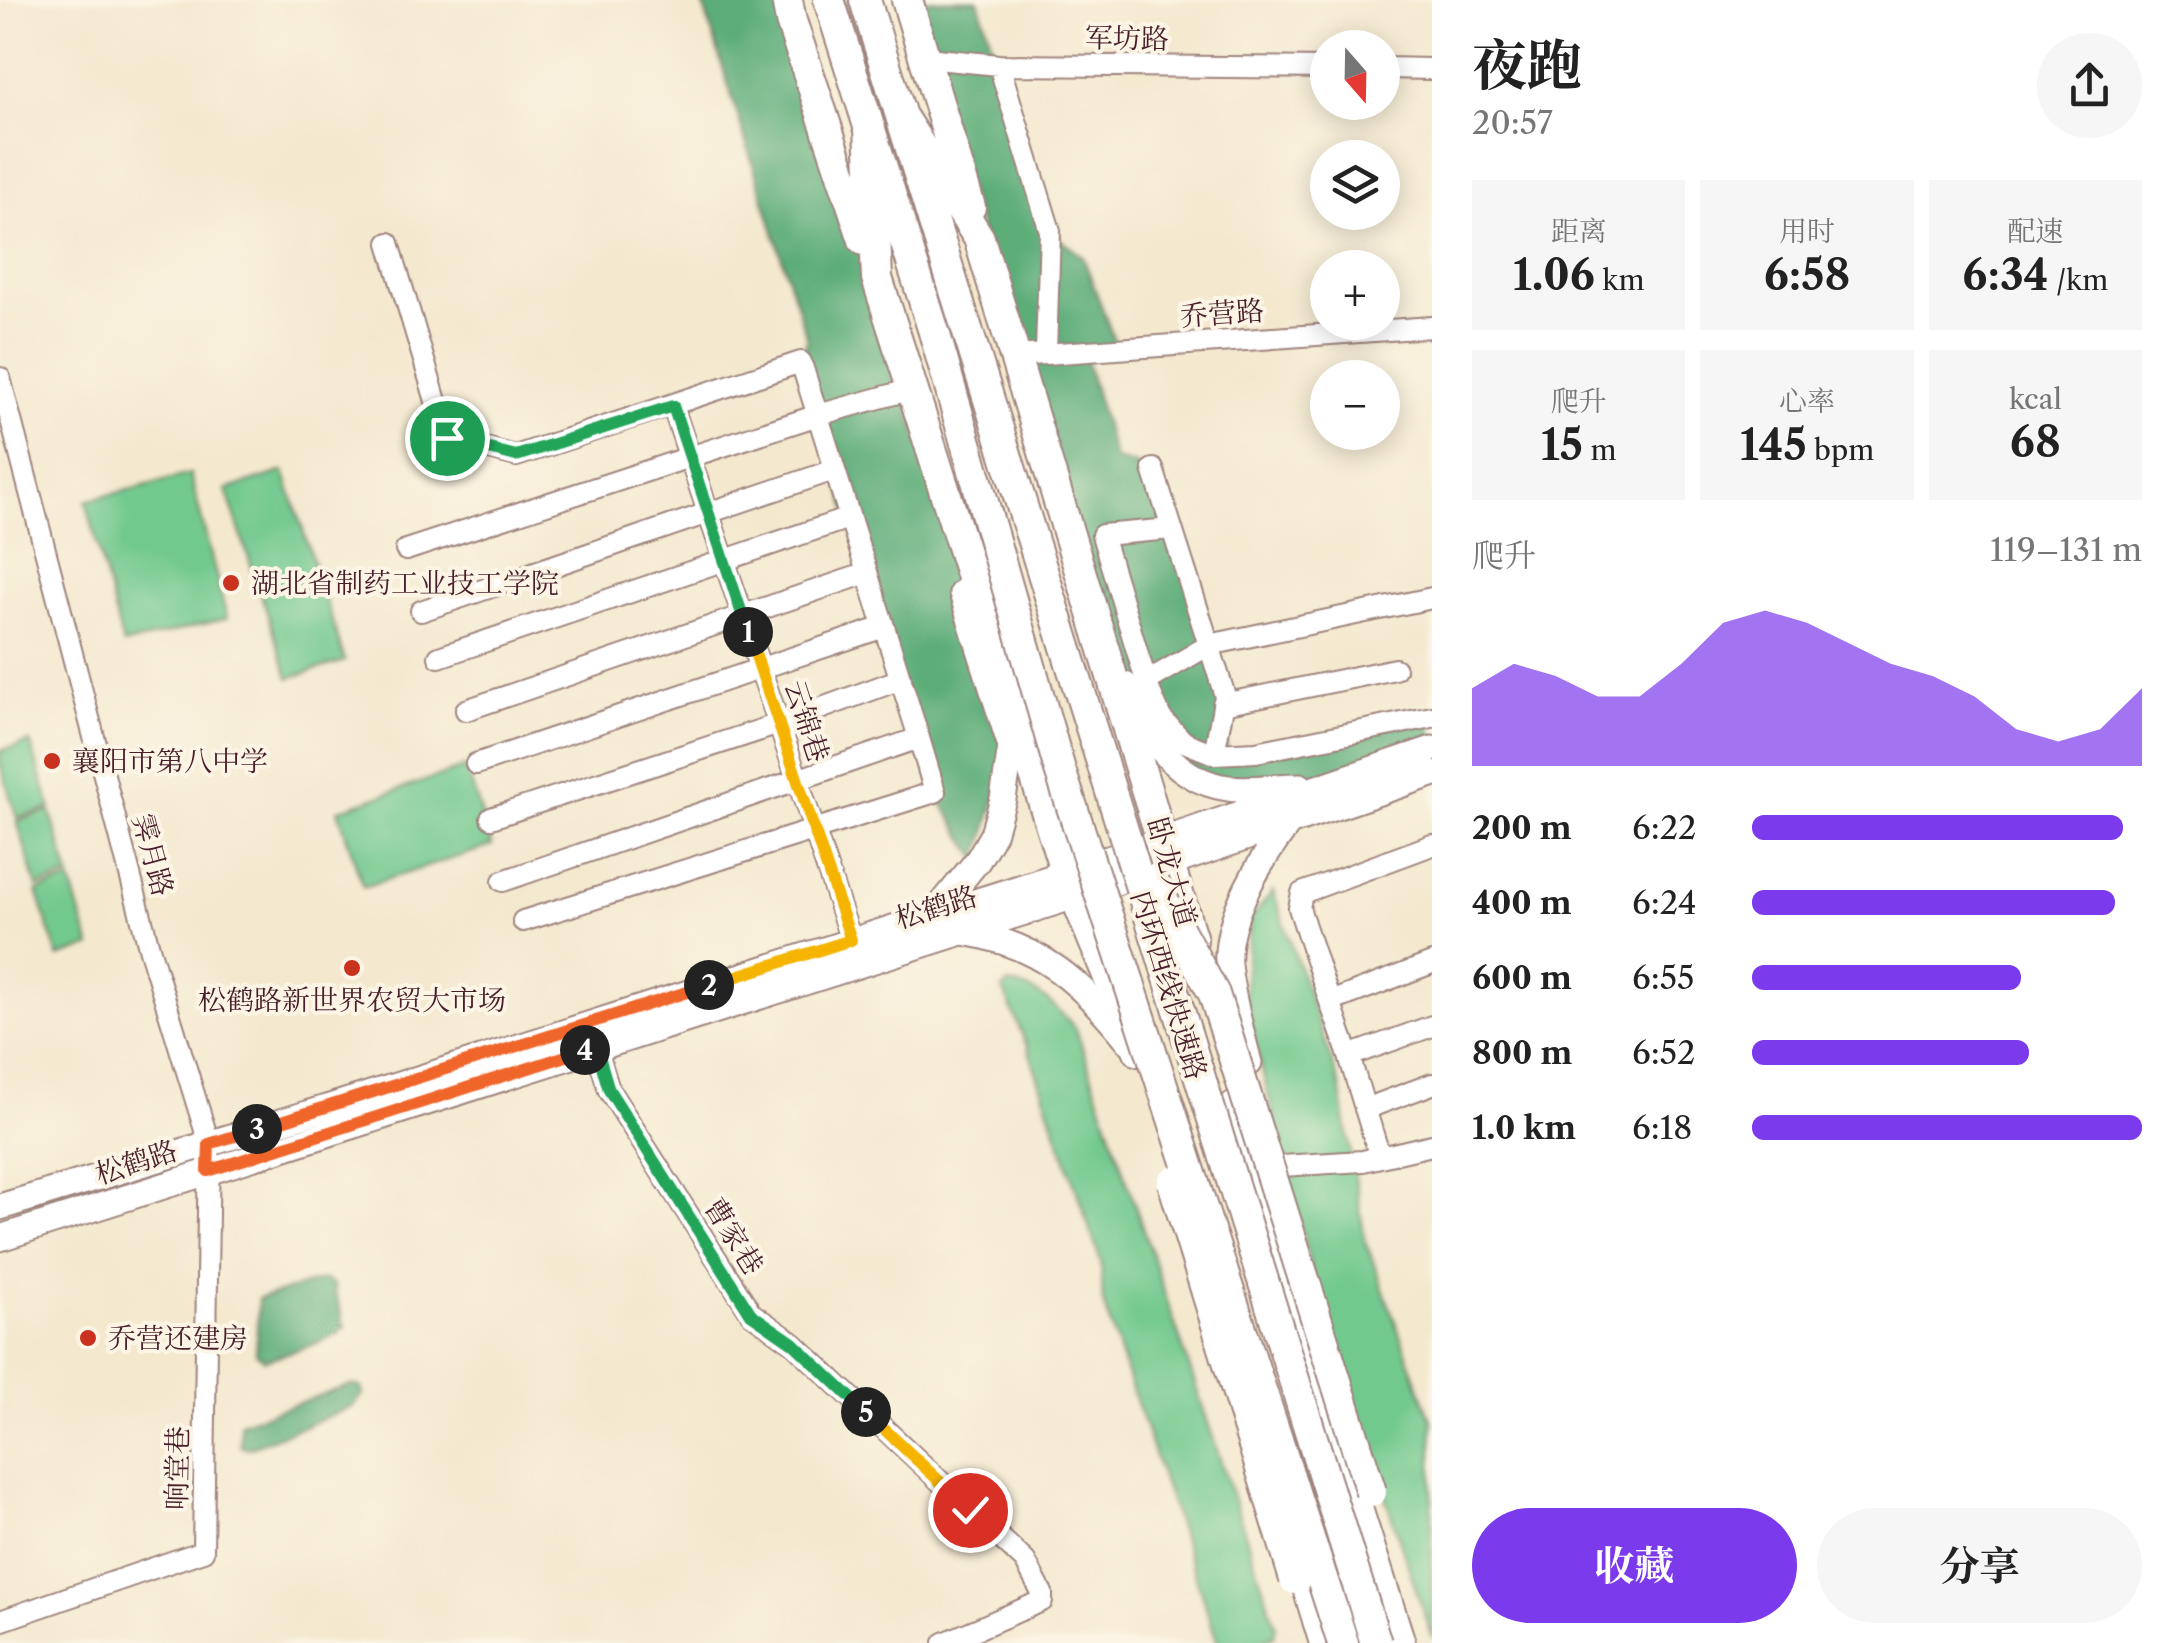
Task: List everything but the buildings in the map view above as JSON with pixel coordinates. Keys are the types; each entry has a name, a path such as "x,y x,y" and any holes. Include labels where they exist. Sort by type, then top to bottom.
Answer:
{"highway":[{"path":"787,0 1070,884 1155,1092 1325,1643"},
{"path":"817,0 847,56"},
{"path":"829,0 870,128 877,278"},
{"name":"卧龙大道","path":"865,0 966,326"},
{"path":"876,0 880,44"},
{"path":"907,0 979,238"},
{"name":"卧龙大道","path":"903,119 979,238 1031,354 1100,634 1167,851 1266,1221 1400,1643"},
{"name":"内环西线快速路","path":"870,128 935,335 1060,770 1343,1643"},
{"name":"内环西线快速路","path":"966,326 1376,1643"},
{"path":"1098,758 1156,891 1214,994 1371,1492 1398,1588 1408,1643"},
{"path":"1060,770 1105,905 1123,1022 1314,1643"}],"main road":[{"path":"935,913 978,860 992,834 1003,799 1011,746 961,589 948,500"},
{"path":"1100,634 1132,704 1158,746 1180,770 1226,788 1330,785"},
{"name":"松鹤路","path":"0,1238 958,931 1070,884 1432,749"},
{"name":"松鹤路","path":"1167,851 1289,823 1432,774"},
{"path":"1266,1221 1263,1117 1228,960 1237,913 1262,858 1289,823"},
{"name":"松鹤路","path":"0,1207 935,913 1070,884"},
{"path":"958,931 1015,944 1059,968 1101,1008 1141,1056 1155,1092"}],"street":[{"name":"军坊路","path":"926,58 1000,64 1310,68"},
{"path":"1000,64 1050,231 1031,354"},
{"path":"1400,68 1432,68"},
{"path":"389,243 447,438 516,456 801,362 935,792 523,922"},
{"name":"乔营路","path":"1031,354 1432,327"},
{"name":"霁月路","path":"0,378 150,952 209,1144 208,1171"},
{"path":"406,550 818,415 912,389"},
{"name":"云锦巷","path":"673,406 851,940"},
{"path":"1153,468 1224,696 1214,754"},
{"path":"421,611 834,470"},
{"path":"439,657 849,518"},
{"path":"1172,529 1102,534 1146,682 1161,718 1184,742 1214,754 1256,752 1432,717"},
{"path":"466,710 867,573"},
{"path":"1146,682 1209,645 1432,598"},
{"path":"476,764 884,627"},
{"path":"1223,704 1394,669"},
{"path":"491,818 901,680"},
{"path":"504,881 920,738"},
{"path":"1380,1157 1299,908 1302,893 1432,846"},
{"path":"1330,1002 1432,964"},
{"path":"1348,1056 1432,1026"},
{"name":"曹家巷","path":"596,1046 609,1090 751,1314 793,1343 1025,1560 1042,1600 944,1643"},
{"path":"1365,1109 1432,1084"},
{"path":"1264,1167 1380,1157 1432,1145"},
{"name":"响堂巷","path":"0,1622 203,1551 208,1171"}],"green space":[{"path":"702,0 787,0 1011,747 978,860 935,792 801,362 807,339"},
{"path":"907,0 978,0 1050,231 1083,257 1117,348 1083,351 1115,460 1153,469 1223,704 1227,753 1432,717 1432,749 1330,785 1226,788 1179,770 1132,704"},
{"path":"284,471 345,661 289,678 226,490"},
{"path":"190,474 227,618 123,645 86,501"},
{"path":"30,742 51,808 17,818 0,751"},
{"path":"466,767 492,846 363,887 338,810"},
{"path":"50,811 70,876 37,887 17,821"},
{"path":"70,880 91,947 58,957 37,891"},
{"path":"1273,891 1340,1086 1365,1240 1432,1422 1432,1638 1315,1285 1244,997 1250,919"},
{"path":"1008,984 1038,994 1076,1029 1276,1626 1274,1636 1256,1643 1218,1643 1103,1303 1101,1262 1028,1048 1003,989"},
{"path":"324,1279 333,1284 345,1328 319,1343 265,1360 256,1353 258,1299"},
{"path":"351,1385 361,1387 363,1395 352,1407 249,1448 240,1446 240,1423"}],"place":[{"name":"湖北省制药工业技工学院","path":"231,583"},
{"name":"襄阳市第八中学","path":"52,761"},
{"name":"松鹤路新世界农贸大市场","path":"352,968"},
{"name":"乔营还建房","path":"88,1338"}],"route":[{"path":"447,438 516,456 673,406 851,940 209,1144 208,1171 596,1046 609,1090 751,1314 793,1343 970,1510"}]}
